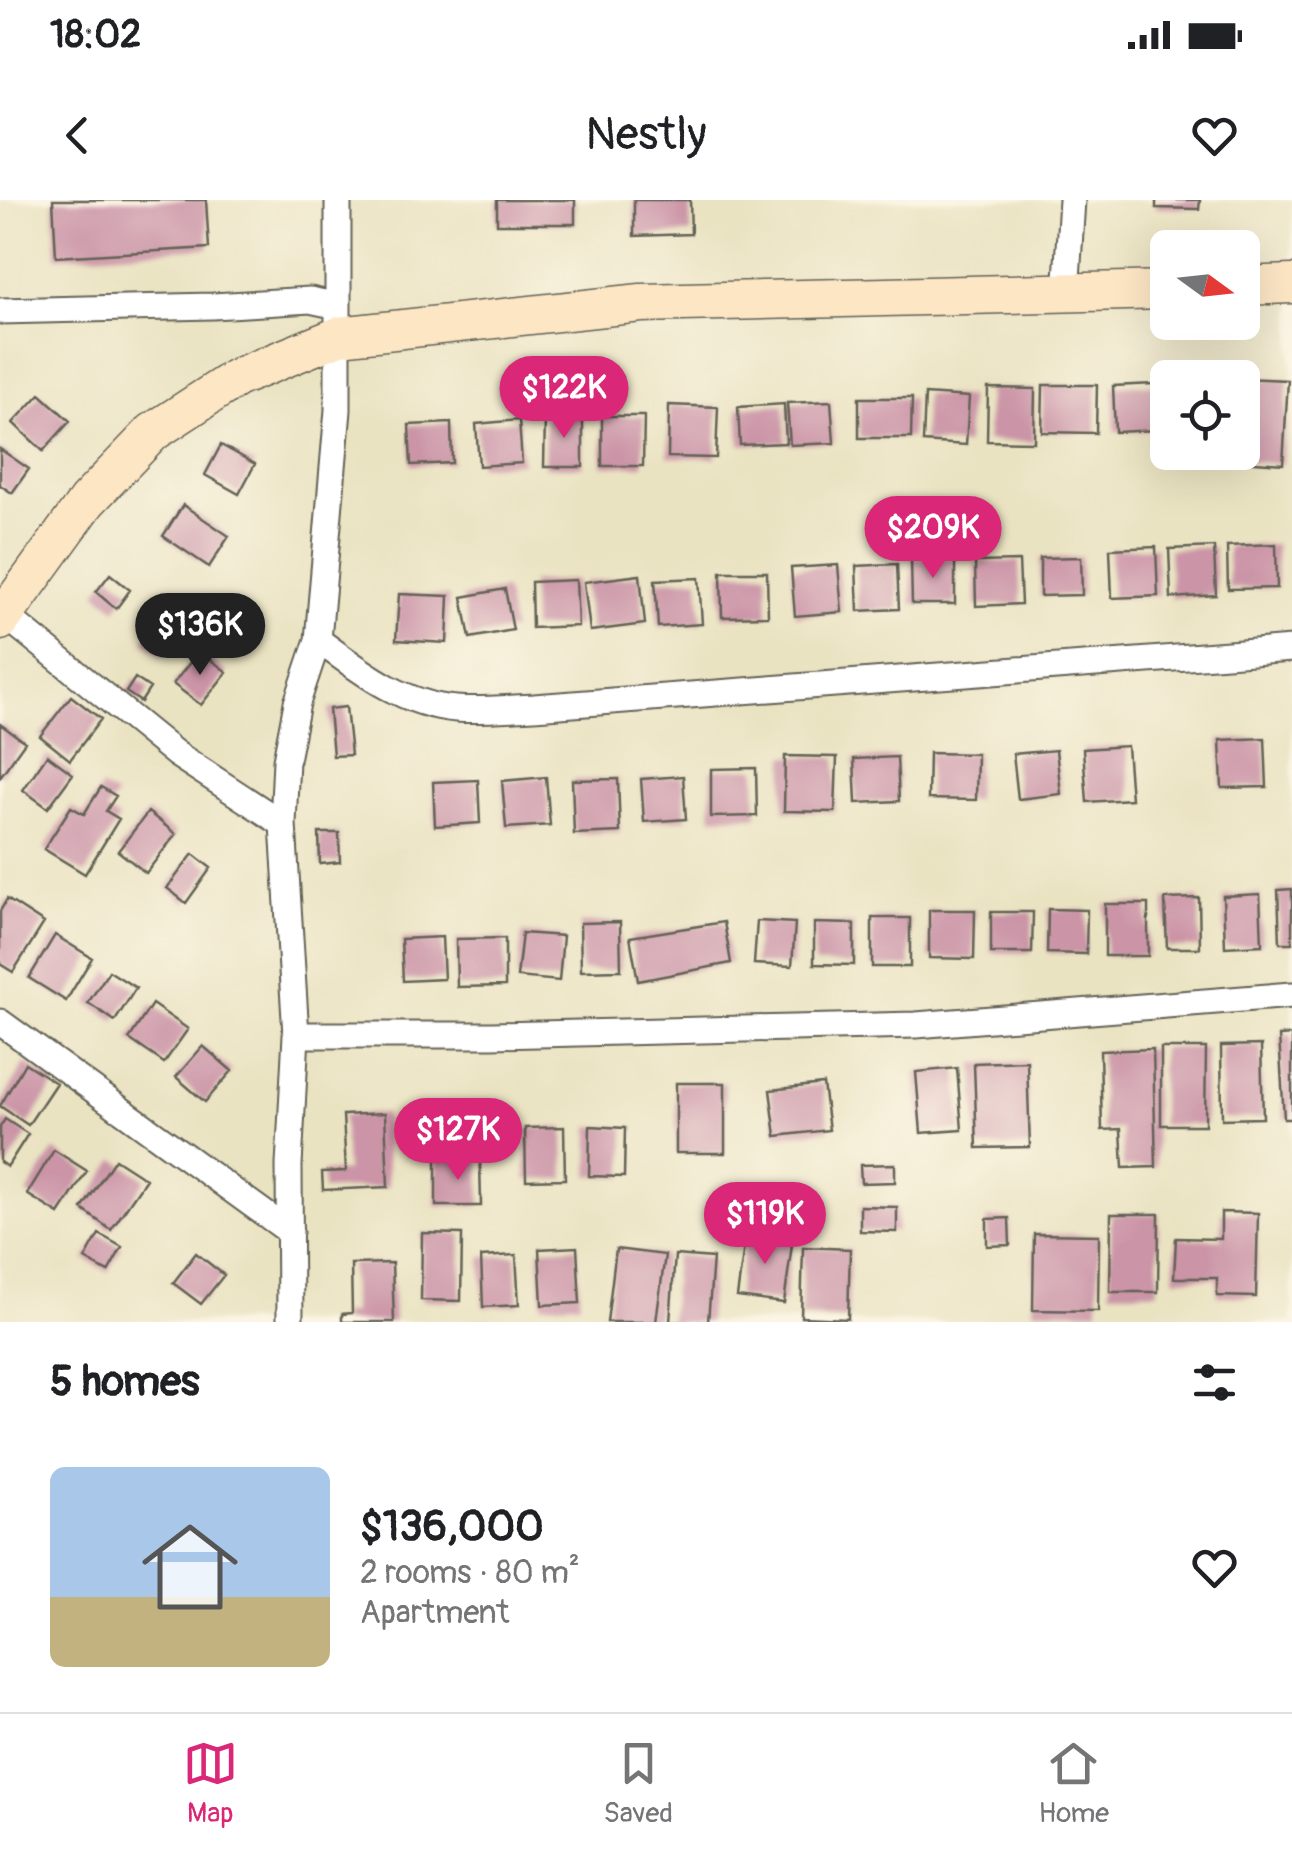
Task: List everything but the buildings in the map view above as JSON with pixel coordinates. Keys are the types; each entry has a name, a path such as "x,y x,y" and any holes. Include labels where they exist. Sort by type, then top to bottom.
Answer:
{"main road":[{"path":"1260,285 1292,284"},
{"path":"2,618 87,501 152,432 236,378 338,321 642,303 1150,291"}],"street":[{"path":"290,1322 289,1165 296,1034 283,824 286,760 297,703 318,640 338,410 338,200"},
{"path":"1066,295 1072,200"},
{"path":"0,310 310,300 338,321"},
{"path":"2,618 176,754 283,824"},
{"path":"318,640 373,680 404,695 453,709 534,707 1292,649"},
{"path":"296,1034 512,1035 916,1024 1292,995"},
{"path":"0,1022 290,1232"}]}
